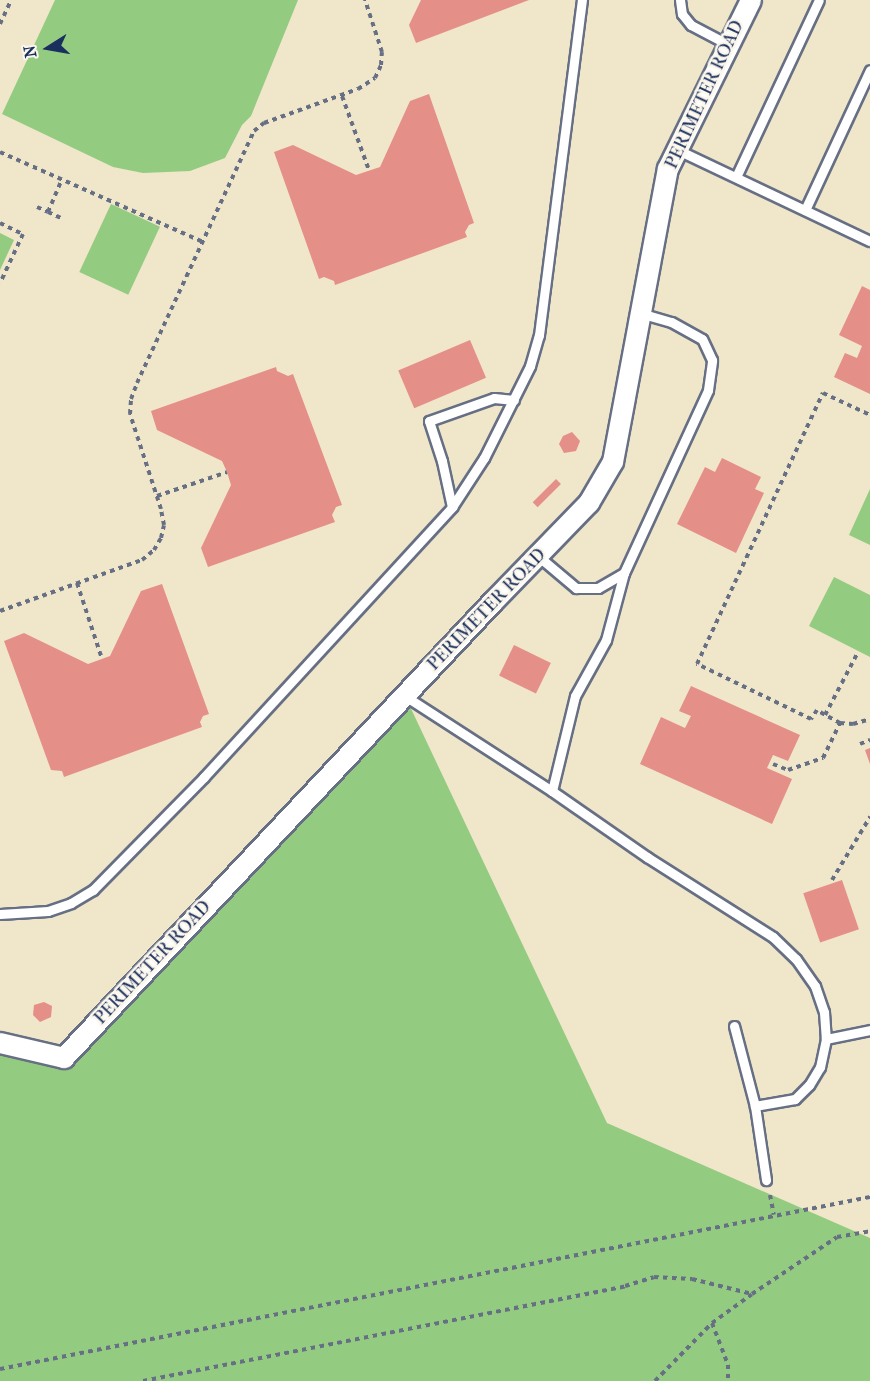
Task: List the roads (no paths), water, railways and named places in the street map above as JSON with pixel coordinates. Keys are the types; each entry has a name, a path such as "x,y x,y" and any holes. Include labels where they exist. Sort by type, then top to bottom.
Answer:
{"street":[{"name":"PERIMETER ROAD","path":"0,1043 64,1058 589,503 613,462 668,169 751,0"}],"lane":[{"path":"0,914 48,911 72,903 93,890 204,777 452,507 484,458 530,366 539,335 582,0"},
{"path":"680,0 682,14 691,26 729,45"},
{"path":"736,177 819,0"},
{"path":"805,210 870,70"},
{"path":"678,150 869,238"},
{"path":"552,791 575,696 606,640 624,573 708,390 712,360 702,339 671,322 640,313"},
{"path":"452,507 442,461 429,421 494,398 514,399"},
{"path":"538,556 576,588 598,588 624,573"},
{"path":"405,696 552,791 647,857 773,937 796,959 815,986 824,1012 826,1039 820,1067 809,1085 795,1099 754,1106"},
{"path":"734,1026 754,1106 766,1180"},
{"path":"826,1039 870,1030"}]}
